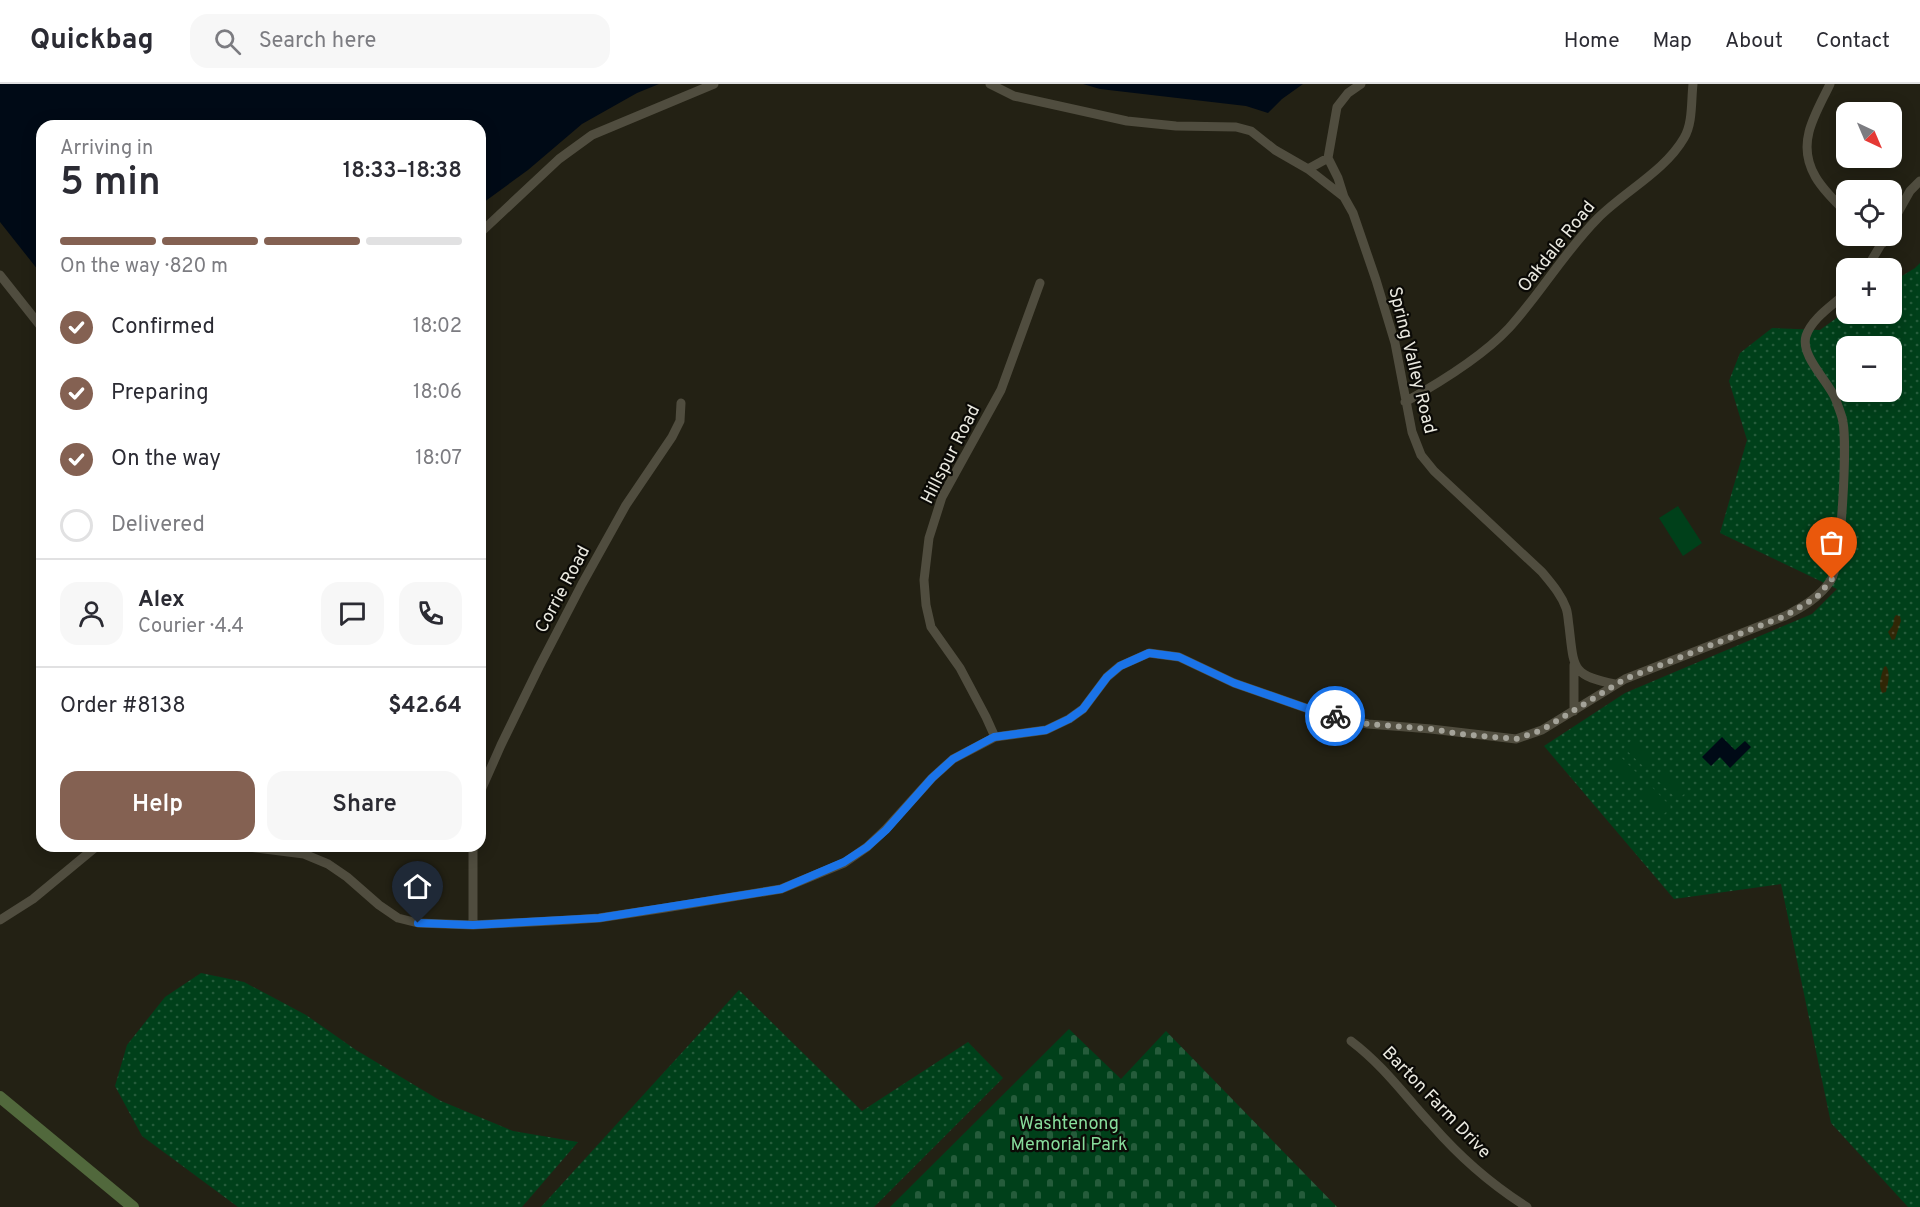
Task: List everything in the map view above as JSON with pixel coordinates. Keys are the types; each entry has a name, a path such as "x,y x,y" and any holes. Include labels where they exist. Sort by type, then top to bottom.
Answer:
{"street":[{"path":"486,227 559,159 592,135 714,84"},
{"name":"Spring Valley Road","path":"990,84 1014,96 1127,121 1176,126 1236,127 1251,131 1275,150 1308,169 1344,197 1353,213 1395,343 1412,432 1421,455 1434,471 1542,572 1558,591 1567,609 1574,665 1574,711"},
{"path":"1344,197 1328,158 1336,107 1347,93 1361,84"},
{"name":"Oakdale Road","path":"1406,402 1497,340 1522,313 1591,226 1612,204 1676,151 1686,134 1693,84"},
{"path":"1830,84 1809,130 1806,156 1812,174 1836,203"},
{"path":"1308,169 1328,158"},
{"path":"1902,205 1920,181"},
{"path":"0,275 36,320"},
{"name":"Hillspur Road","path":"994,737 960,668 931,627 924,580 929,538 942,497 1002,390 1040,283"},
{"path":"288,852 304,854 328,864 398,918 418,923 473,925 599,918 781,889 844,862 867,847 953,759 994,737 1046,730 1069,719 1083,709 1107,677 1120,666 1149,653 1179,657 1234,683 1320,713 1368,724 1516,739 1542,730 1615,684 1657,665 1785,616 1817,597 1832,579 1841,527 1843,420 1835,397 1805,346 1806,335 1815,321 1836,302"},
{"name":"Corrie Road","path":"486,779 538,667 582,584 626,505 672,437 680,421 681,403"},
{"path":"1574,665 1584,675 1597,681 1615,684"},
{"path":"0,920 33,899 90,852"},
{"path":"473,852 473,925"},
{"name":"Barton Farm Drive","path":"1352,1041 1386,1071 1430,1123 1462,1155 1488,1179 1527,1207"},
{"path":"0,1097 133,1207"}],"green space":[{"path":"1920,263 1920,1207 1908,1207 1831,1123 1781,884 1674,899 1544,746 1625,693 1812,614 1837,589 1720,533 1747,440 1729,381 1740,353 1772,328 1820,330 1836,318 1836,324 1902,324 1902,276"},
{"path":"1678,506 1702,543 1683,556 1659,518"},
{"path":"1634,738 1655,759 1645,768 1624,748"},
{"path":"1618,754 1639,775 1629,785 1608,764"},
{"path":"1666,770 1687,791 1678,800 1657,780"},
{"path":"1651,786 1671,807 1662,816 1641,796"},
{"path":"201,973 244,982 306,1015 356,1050 441,1101 513,1131 578,1142 522,1207 238,1207 142,1136 115,1086 127,1045 165,997"},
{"path":"739,990 862,1111 968,1042 1003,1078 874,1207 541,1207"},
{"name":"Washtenong Memorial Park","path":"1069,1029 1121,1079 1166,1031 1337,1207 890,1207"}],"sand":[{"path":"1896,615 1900,616 1901,621 1895,639 1892,640 1888,632"},
{"path":"1886,666 1888,682 1886,692 1882,693 1880,680"}],"shaded area":[{"path":"0,84 659,84 637,93 582,124 528,170 486,201 486,120 36,120 36,267 0,222"},
{"path":"1083,84 1303,84 1282,99 1268,113 1246,106 1100,89"},
{"path":"1722,737 1735,750 1745,741 1751,747 1730,768 1720,757 1711,766 1702,757"}],"way so far":[{"path":"1335,716 1368,724 1516,739 1542,730 1625,679 1785,616 1817,597 1832,579"}],"route":[{"path":"418,923 473,925 599,918 781,889 844,862 867,847 953,759 994,737 1046,730 1069,719 1083,709 1107,677 1120,666 1149,653 1179,657 1234,683 1320,713 1335,716"}]}
